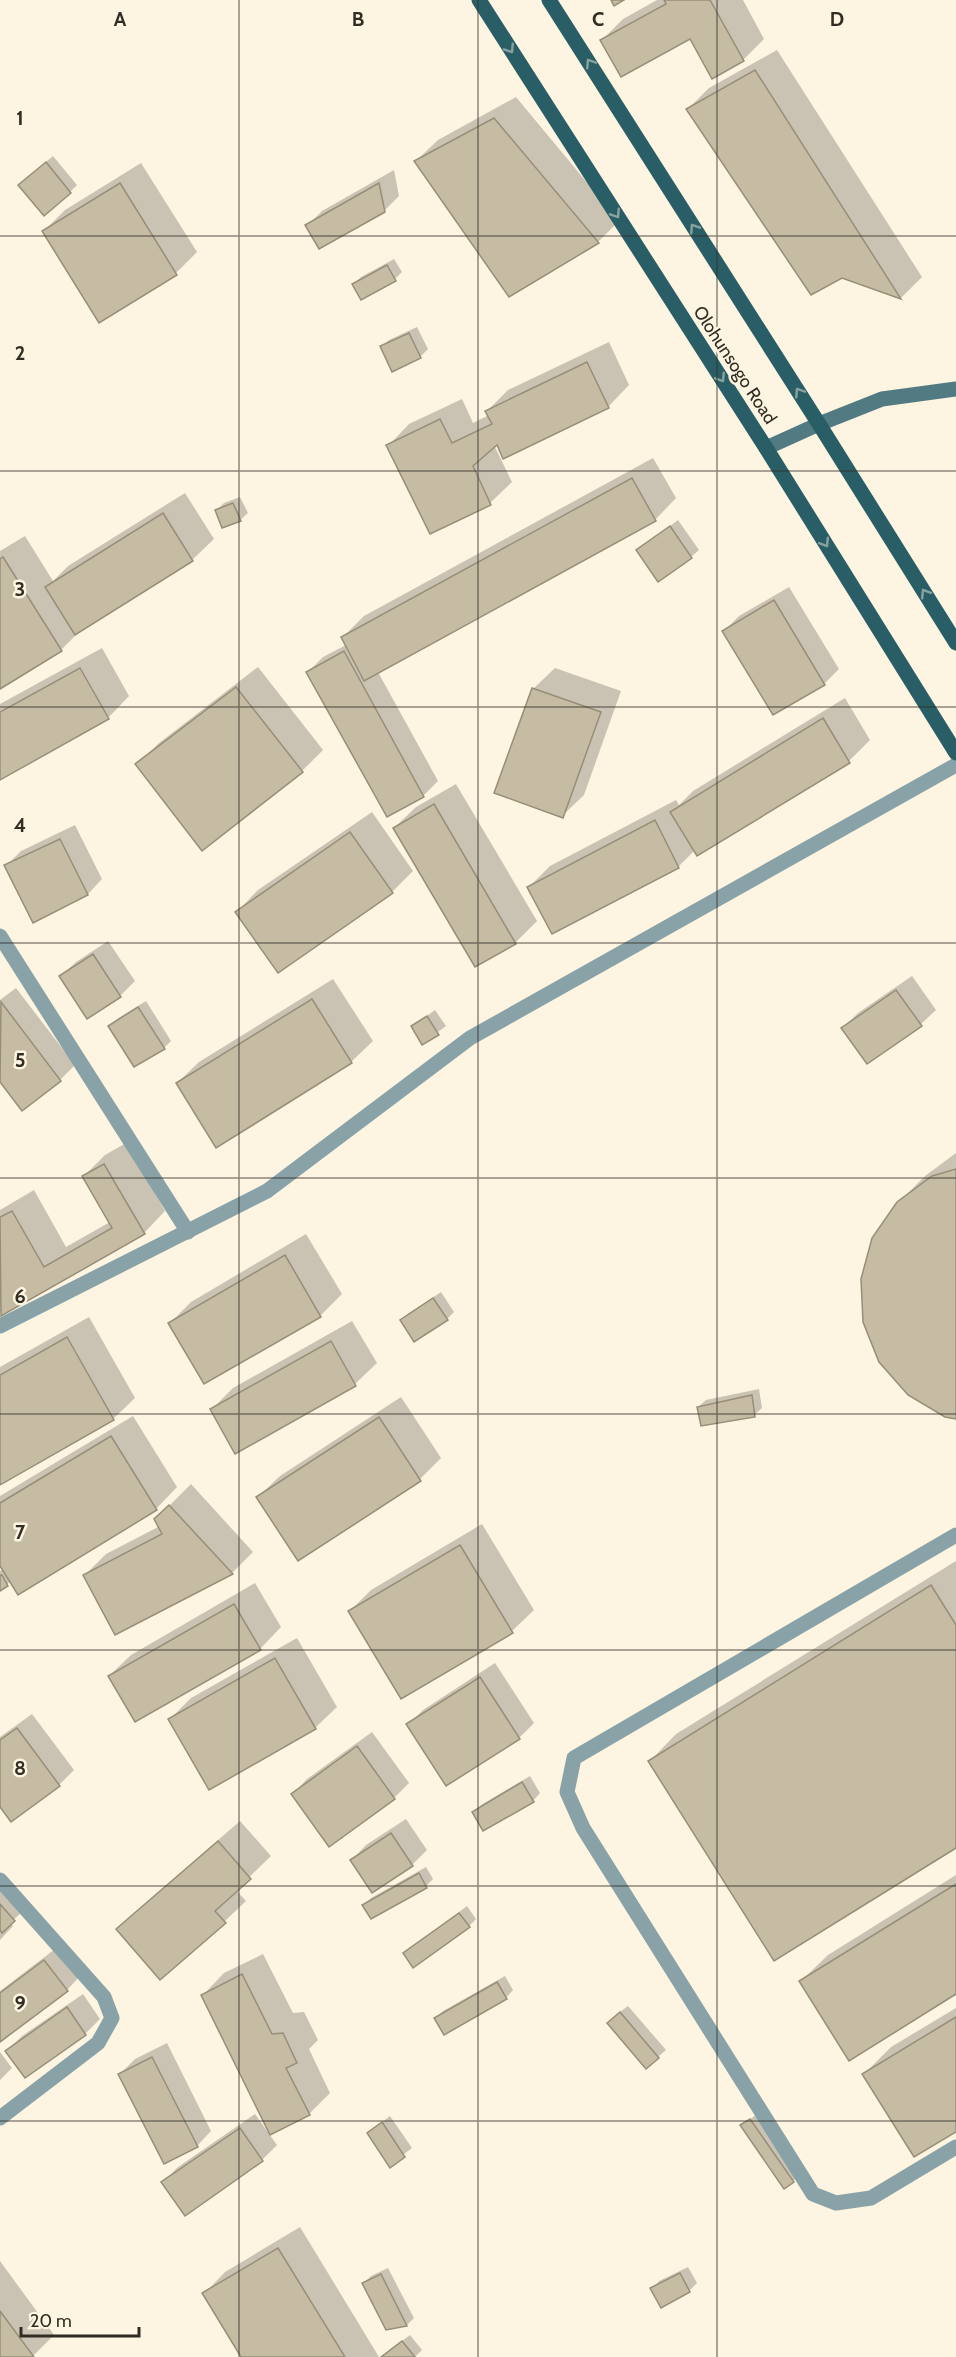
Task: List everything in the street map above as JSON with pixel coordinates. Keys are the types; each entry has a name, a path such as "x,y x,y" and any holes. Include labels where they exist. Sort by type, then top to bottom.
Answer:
{"main road":[{"name":"Olohunsogo Road","path":"479,0 766,448 956,753"},
{"path":"549,0 956,643"}],"street":[{"path":"766,448 882,399 956,389"},
{"path":"0,1326 267,1191 470,1038 956,765"},
{"path":"0,936 188,1232"},
{"path":"956,1535 574,1758 567,1792 583,1828 813,2194 836,2203 871,2198 956,2146"},
{"path":"0,1880 104,1997 112,2018 98,2043 0,2118"}],"building":[{"path":"611,0 624,0 614,6"},
{"path":"664,0 710,0 744,61 712,79 690,39 621,77 600,40 666,4"},
{"path":"755,70 901,299 842,278 811,295 686,109"},
{"path":"494,118 599,243 509,297 414,161"},
{"path":"46,162 71,193 44,216 18,185"},
{"path":"120,183 177,275 99,323 42,231"},
{"path":"379,183 385,212 319,249 305,225"},
{"path":"387,265 396,281 361,300 352,284"},
{"path":"409,333 421,358 392,372 380,346"},
{"path":"587,362 609,408 503,459 497,445 473,466 491,505 430,534 386,445 440,419 452,443 492,424 485,411"},
{"path":"632,478 656,521 364,681 341,637"},
{"path":"233,503 241,521 222,528 215,510"},
{"path":"163,513 193,561 75,635 45,587"},
{"path":"670,526 692,558 658,582 636,550"},
{"path":"3,557 62,651 0,689 0,559"},
{"path":"774,600 825,685 773,715 722,631"},
{"path":"344,651 424,797 387,817 306,672"},
{"path":"80,668 109,719 0,780 0,712"},
{"path":"236,687 303,772 202,851 135,764"},
{"path":"532,688 601,712 563,818 494,793"},
{"path":"823,718 850,763 697,856 670,812"},
{"path":"434,804 516,944 475,967 393,828"},
{"path":"655,820 679,868 552,934 527,887"},
{"path":"350,832 393,893 278,973 235,912"},
{"path":"60,839 88,895 33,923 4,865"},
{"path":"93,954 121,997 87,1019 59,976"},
{"path":"896,990 922,1026 867,1064 841,1028"},
{"path":"312,999 352,1063 216,1148 176,1083"},
{"path":"1,1002 61,1081 22,1111 0,1082"},
{"path":"138,1007 165,1049 134,1067 108,1026"},
{"path":"427,1016 439,1035 422,1045 411,1026"},
{"path":"104,1164 145,1234 1,1316 0,1217 12,1211 44,1267 112,1228 82,1176"},
{"path":"956,1169 956,1419 945,1417 908,1395 879,1362 863,1322 861,1279 872,1238 897,1202 932,1176"},
{"path":"285,1255 321,1317 204,1384 168,1323"},
{"path":"433,1298 448,1320 414,1342 400,1320"},
{"path":"67,1337 114,1420 0,1485 0,1375"},
{"path":"331,1341 356,1386 235,1454 210,1409"},
{"path":"752,1395 755,1417 701,1426 697,1407"},
{"path":"379,1417 421,1481 298,1561 256,1497"},
{"path":"111,1436 157,1510 18,1595 0,1566 0,1503"},
{"path":"169,1505 233,1574 115,1635 83,1575 162,1534 154,1519"},
{"path":"460,1545 513,1633 401,1699 348,1611"},
{"path":"0,1575 8,1586 0,1591"},
{"path":"931,1585 956,1625 956,1848 774,1961 648,1761"},
{"path":"234,1604 261,1650 135,1722 108,1676"},
{"path":"275,1658 316,1729 209,1790 168,1719"},
{"path":"480,1677 520,1739 446,1786 406,1724"},
{"path":"17,1728 60,1786 11,1822 0,1807 0,1740"},
{"path":"357,1746 395,1799 329,1847 291,1794"},
{"path":"522,1782 534,1802 483,1831 472,1812"},
{"path":"391,1833 413,1866 372,1893 350,1860"},
{"path":"218,1841 251,1879 215,1911 226,1923 160,1980 116,1929"},
{"path":"419,1873 427,1888 371,1919 362,1905"},
{"path":"956,1884 956,1994 849,2061 799,1981"},
{"path":"0,1904 15,1921 2,1933 0,1930"},
{"path":"459,1913 470,1927 413,1968 403,1953"},
{"path":"44,1960 68,1991 0,2042 0,1993"},
{"path":"242,1974 272,2034 283,2033 297,2063 286,2068 310,2115 270,2135 201,1995"},
{"path":"497,1982 507,1999 444,2035 434,2018"},
{"path":"67,2007 86,2035 25,2078 5,2051"},
{"path":"620,2012 659,2058 646,2069 607,2023"},
{"path":"956,2017 956,2132 914,2157 862,2074"},
{"path":"152,2057 198,2147 164,2164 118,2074"},
{"path":"750,2119 794,2182 784,2189 740,2125"},
{"path":"382,2122 405,2157 390,2168 367,2133"},
{"path":"240,2128 263,2161 185,2216 161,2182"},
{"path":"278,2248 345,2357 241,2357 202,2293"},
{"path":"680,2273 690,2292 661,2308 650,2288"},
{"path":"381,2274 407,2326 386,2330 362,2283"},
{"path":"0,2311 34,2357 0,2357"},
{"path":"402,2341 415,2357 381,2357"}]}
